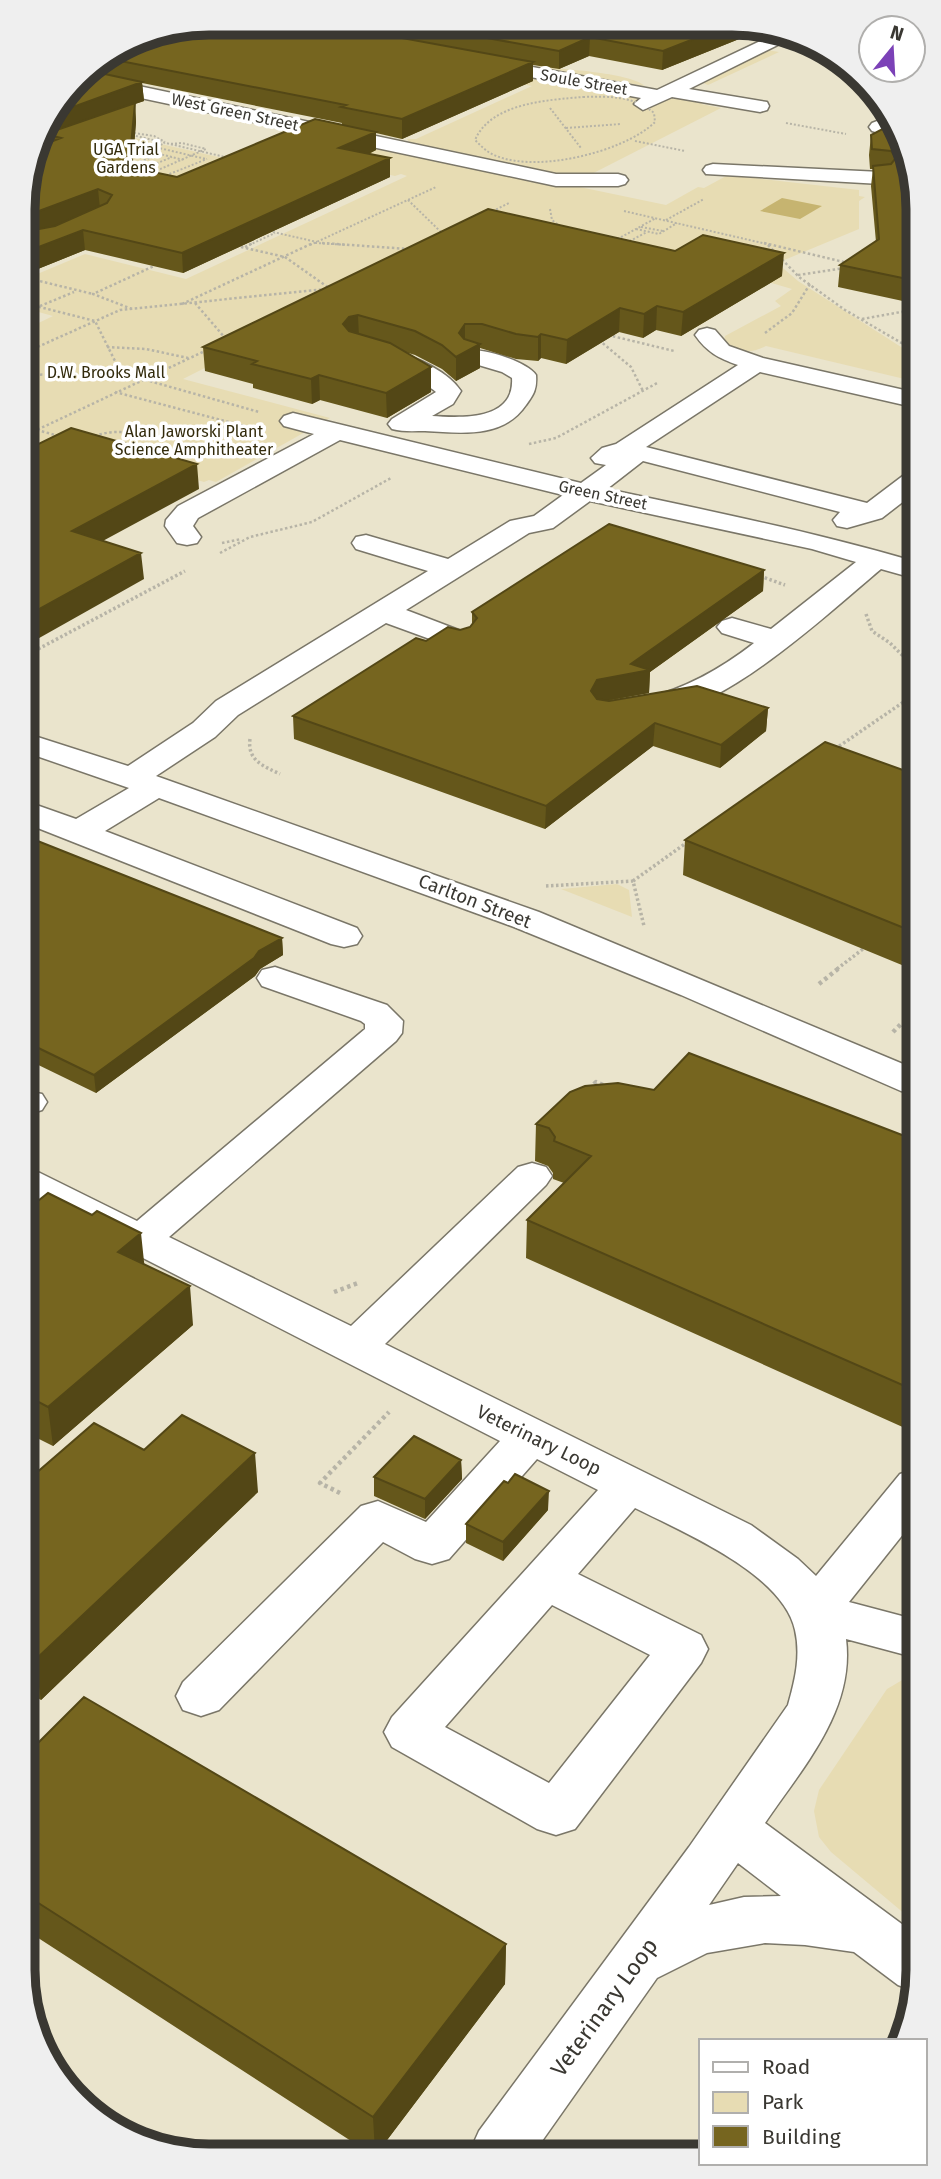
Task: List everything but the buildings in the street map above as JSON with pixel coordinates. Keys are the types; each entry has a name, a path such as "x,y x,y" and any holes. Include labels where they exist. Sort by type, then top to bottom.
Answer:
{"street":[{"path":"634,102 673,90 775,40"},
{"name":"Soule Street","path":"467,60 673,90"},
{"path":"553,62 673,90 760,106"},
{"name":"West Green Street","path":"90,82 556,180 618,180"},
{"path":"143,110 174,99"},
{"path":"713,170 881,178"},
{"path":"358,348 400,360 443,384 449,391 444,400 372,441"},
{"path":"711,348 756,364 906,398"},
{"path":"401,424 433,423 478,427 490,423 509,409 525,389 524,375 511,367 473,356"},
{"path":"625,449 756,364"},
{"name":"Green Street","path":"293,421 575,490 830,545 906,568"},
{"path":"154,530 188,524 300,459 336,432"},
{"path":"79,832 131,778 204,730 227,708 520,527 543,522 575,490 632,459 625,449"},
{"path":"625,449 872,512 877,519 830,545"},
{"path":"872,512 906,486"},
{"path":"366,543 453,569"},
{"path":"634,708 687,698 725,678 777,640 878,558"},
{"path":"384,612 459,640"},
{"path":"732,627 777,640"},
{"name":"Carlton Street","path":"35,745 471,898 612,954 906,1079"},
{"path":"35,815 344,936"},
{"path":"142,1238 383,1033 384,1021 374,1013 275,978"},
{"path":"356,1347 532,1176"},
{"name":"Veterinary Loop","path":"35,1186 142,1238 418,1381 734,1537 775,1563 800,1588 814,1612 822,1637 823,1659 821,1685 812,1711 505,2144"},
{"path":"201,1696 379,1518 432,1546 530,1437"},
{"path":"545,1580 683,1649 556,1813 410,1732 629,1485"},
{"path":"906,1498 814,1612 906,1636"},
{"path":"731,1828 906,1959"},
{"path":"637,1961 702,1931 748,1920 797,1919 867,1930"}],"path":[{"path":"501,157 558,159 595,154 625,145 654,125 654,113 634,102"},
{"path":"550,107 583,150"},
{"path":"784,123 847,135"},
{"path":"566,128 626,124"},
{"path":"789,129 796,125"},
{"path":"167,144 154,136 127,134 167,144 200,147 206,149 204,152"},
{"path":"130,141 206,159 161,178"},
{"path":"143,161 128,158 167,144"},
{"path":"122,151 131,147 185,160"},
{"path":"139,178 204,152 228,159 237,156"},
{"path":"149,174 124,168 160,154"},
{"path":"137,171 172,157"},
{"path":"166,167 192,174"},
{"path":"182,304 440,185"},
{"path":"408,200 444,234 442,235 453,238"},
{"path":"488,213 516,200"},
{"path":"641,215 643,205"},
{"path":"546,207 550,209 555,223 568,229"},
{"path":"618,210 853,266 798,275"},
{"path":"613,242 656,218"},
{"path":"636,229 659,234 678,223"},
{"path":"640,227 663,231"},
{"path":"330,288 285,257 243,247 274,232 316,243 413,250 402,255"},
{"path":"624,244 647,232"},
{"path":"768,245 810,284 906,345"},
{"path":"93,294 154,266"},
{"path":"35,280 93,294 132,309"},
{"path":"524,445 556,438 643,391 711,348 771,330 786,320 799,306 810,284"},
{"path":"310,298 338,285"},
{"path":"35,348 120,310 330,288"},
{"path":"39,306 74,291"},
{"path":"195,303 227,340"},
{"path":"35,305 95,321"},
{"path":"861,319 906,311"},
{"path":"95,321 121,373"},
{"path":"643,391 631,367 595,334 711,348"},
{"path":"217,344 233,337"},
{"path":"107,347 136,348 188,359"},
{"path":"36,430 208,349"},
{"path":"35,375 121,373 293,421"},
{"path":"115,392 266,432"},
{"path":"81,442 107,429 170,438 206,435 231,424"},
{"path":"36,430 70,439"},
{"path":"757,575 787,586 792,592"},
{"path":"870,608 865,615 872,631 906,658"},
{"path":"833,751 906,701"},
{"path":"258,731 251,737 249,752 258,764 280,774"},
{"path":"538,886 633,881 699,833"},
{"path":"633,881 644,926"},
{"path":"819,984 863,949"},
{"path":"893,1032 902,1023"},
{"path":"379,1518 371,1508 320,1483 418,1381"}],"shaded area":[{"path":"198,35 743,35 766,38 809,53 847,78 877,112 900,164 906,209 906,1981 903,2004 892,2039 699,2039 699,2144 209,2144 175,2141 132,2126 94,2101 64,2067 41,2015 35,1970 35,198 48,143 64,112 78,94 103,71 122,58 153,44"},
{"path":"782,198 822,206 800,219 760,211"}],"green space":[{"path":"395,43 430,48 516,64"},
{"path":"767,50 779,52 708,85 701,82"},
{"path":"517,64 609,74 645,86"},
{"name":"D.W. Brooks Mall","path":"471,66 666,98 706,101 701,104 721,108 570,185 666,205 698,187 704,188 728,175 859,190 859,196 865,197 859,201 859,229 777,263 798,281 906,350 906,379 766,346 750,351 739,350 724,342 725,336 781,306 775,301 792,289 748,276 616,254 637,241 508,214 183,379 330,418 216,482 204,482 73,443 35,462 35,325 53,316 35,311 35,275 85,254 186,279 407,176 395,176 278,149 403,145 409,142 407,139 416,139 532,86 461,73"},
{"name":"UGA Trial Gardens","path":"112,133 223,158 152,187 42,161 43,158"},
{"path":"617,884 629,890 632,917 561,889"},
{"path":"904,1679 906,1915 831,1852 819,1837 814,1811 819,1790 887,1689"}],"park label":[{"name":"Alan Jaworski Plant Science Amphitheater","path":"194,440"}]}
